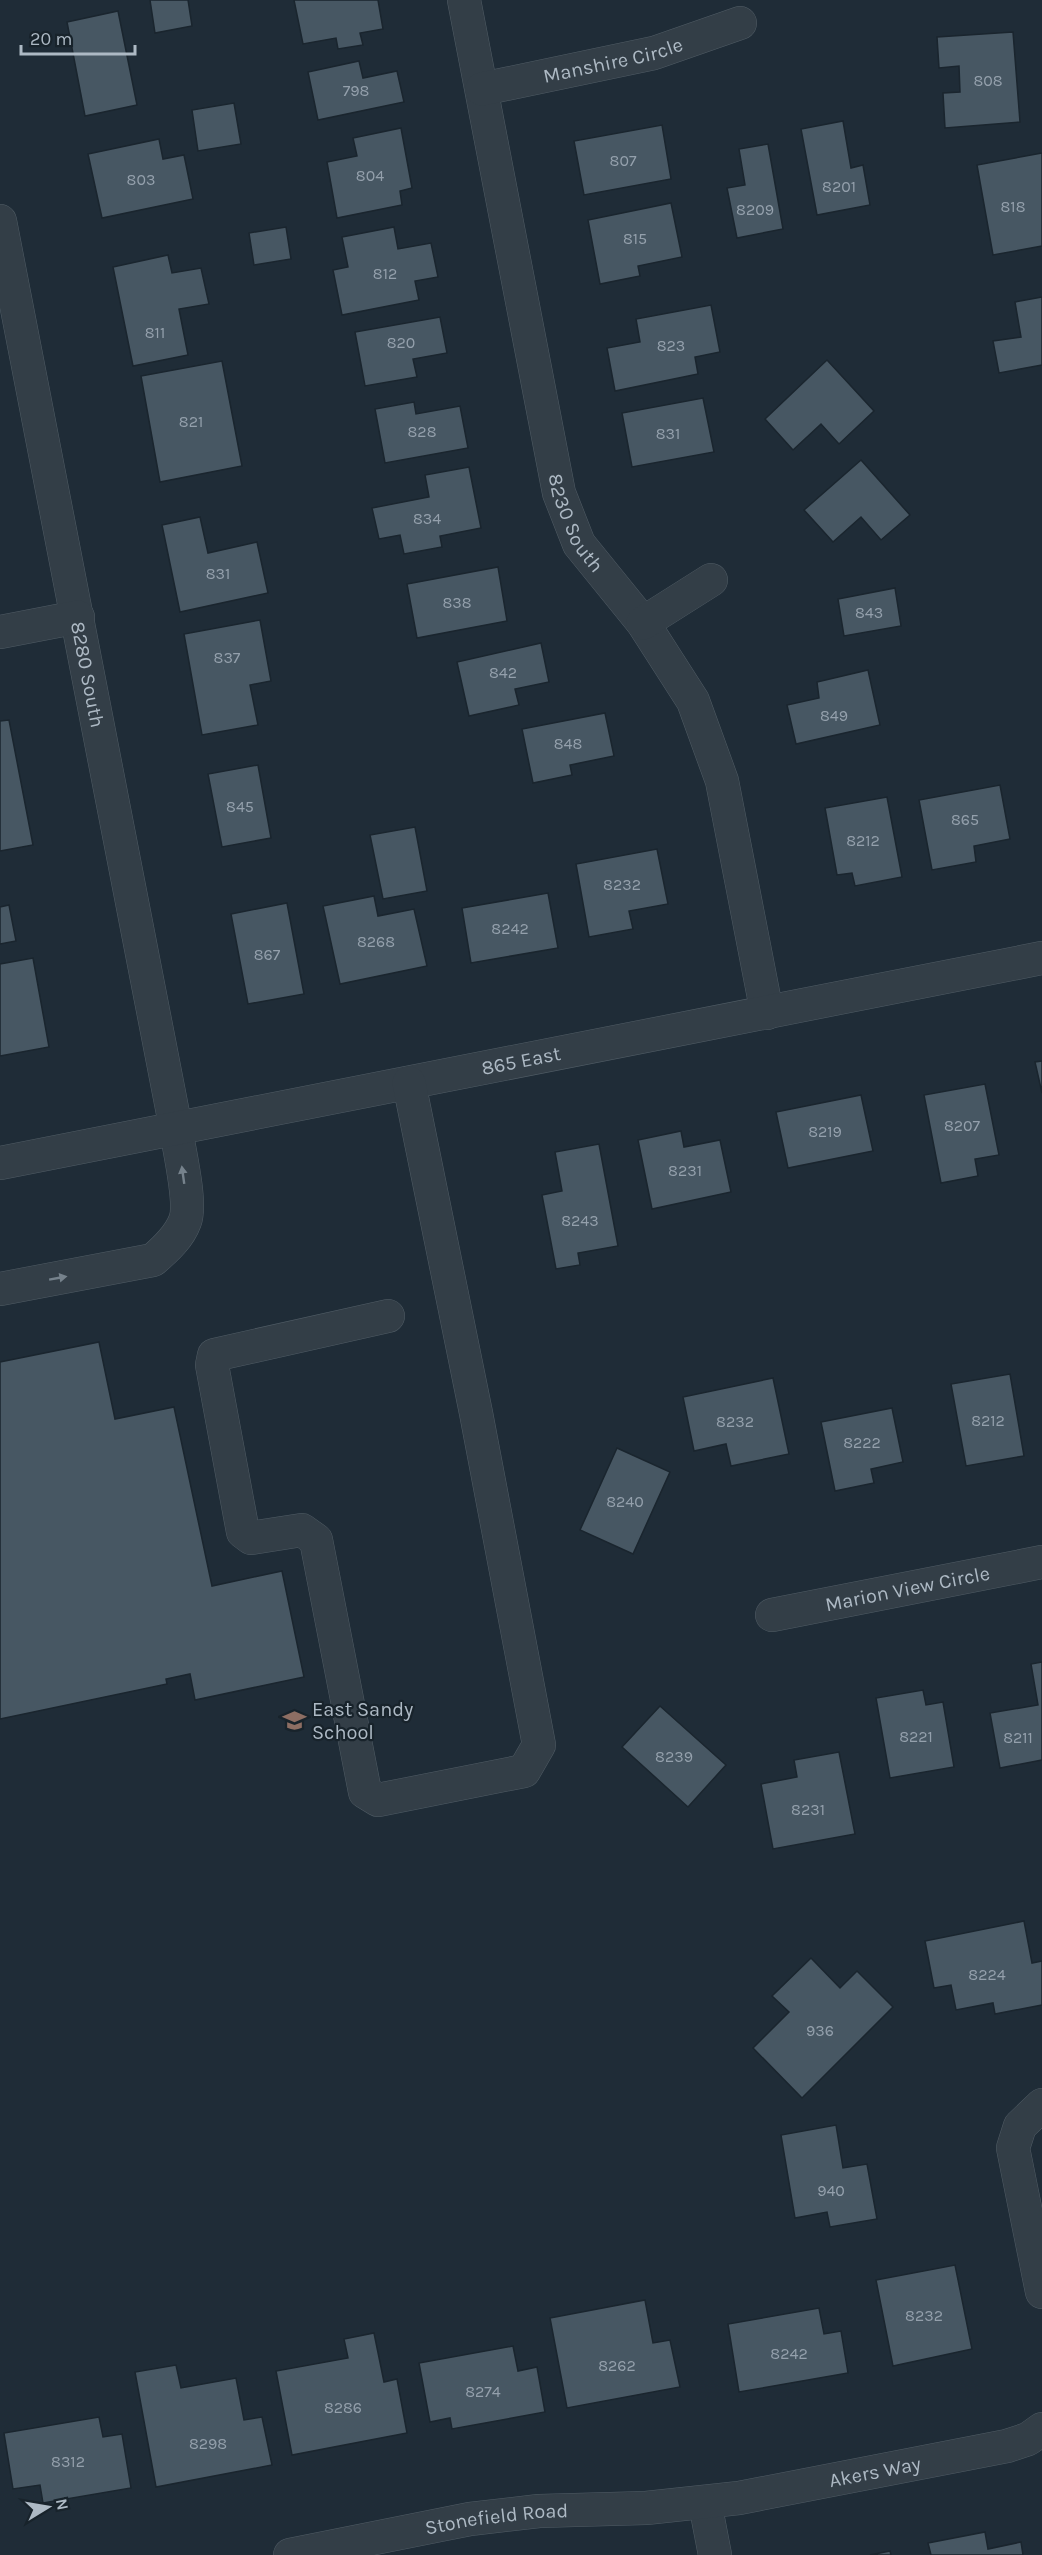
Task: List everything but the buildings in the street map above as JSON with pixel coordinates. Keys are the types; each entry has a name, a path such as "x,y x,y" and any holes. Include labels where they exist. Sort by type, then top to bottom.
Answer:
{"street":[{"name":"8230 South","path":"464,0 558,493 579,544 643,623 693,701 722,781 767,1012"},
{"name":"Manshire Circle","path":"482,89 654,53 740,22"},
{"name":"8280 South","path":"0,221 176,1129 186,1210 186,1220 171,1245 153,1260 0,1289"},
{"path":"643,623 711,580"},
{"path":"0,632 78,617"},
{"name":"865 East","path":"0,1163 1042,958"},
{"path":"388,1316 214,1354 212,1365 243,1532 251,1538 302,1530 316,1540 365,1792 378,1800 524,1771 539,1745 476,1413 409,1083"},
{"name":"Marion View Circle","path":"772,1615 1042,1562"},
{"path":"1042,2104 1020,2126 1013,2148 1042,2292"},
{"name":"Akers Way","path":"705,2503 1007,2446 1028,2439 1042,2429"},
{"path":"705,2503 715,2555"},
{"name":"Stonefield Road","path":"290,2555 471,2519 539,2511 646,2508 705,2503"}],"place":[{"name":"East Sandy School","path":"294,1721"}]}
